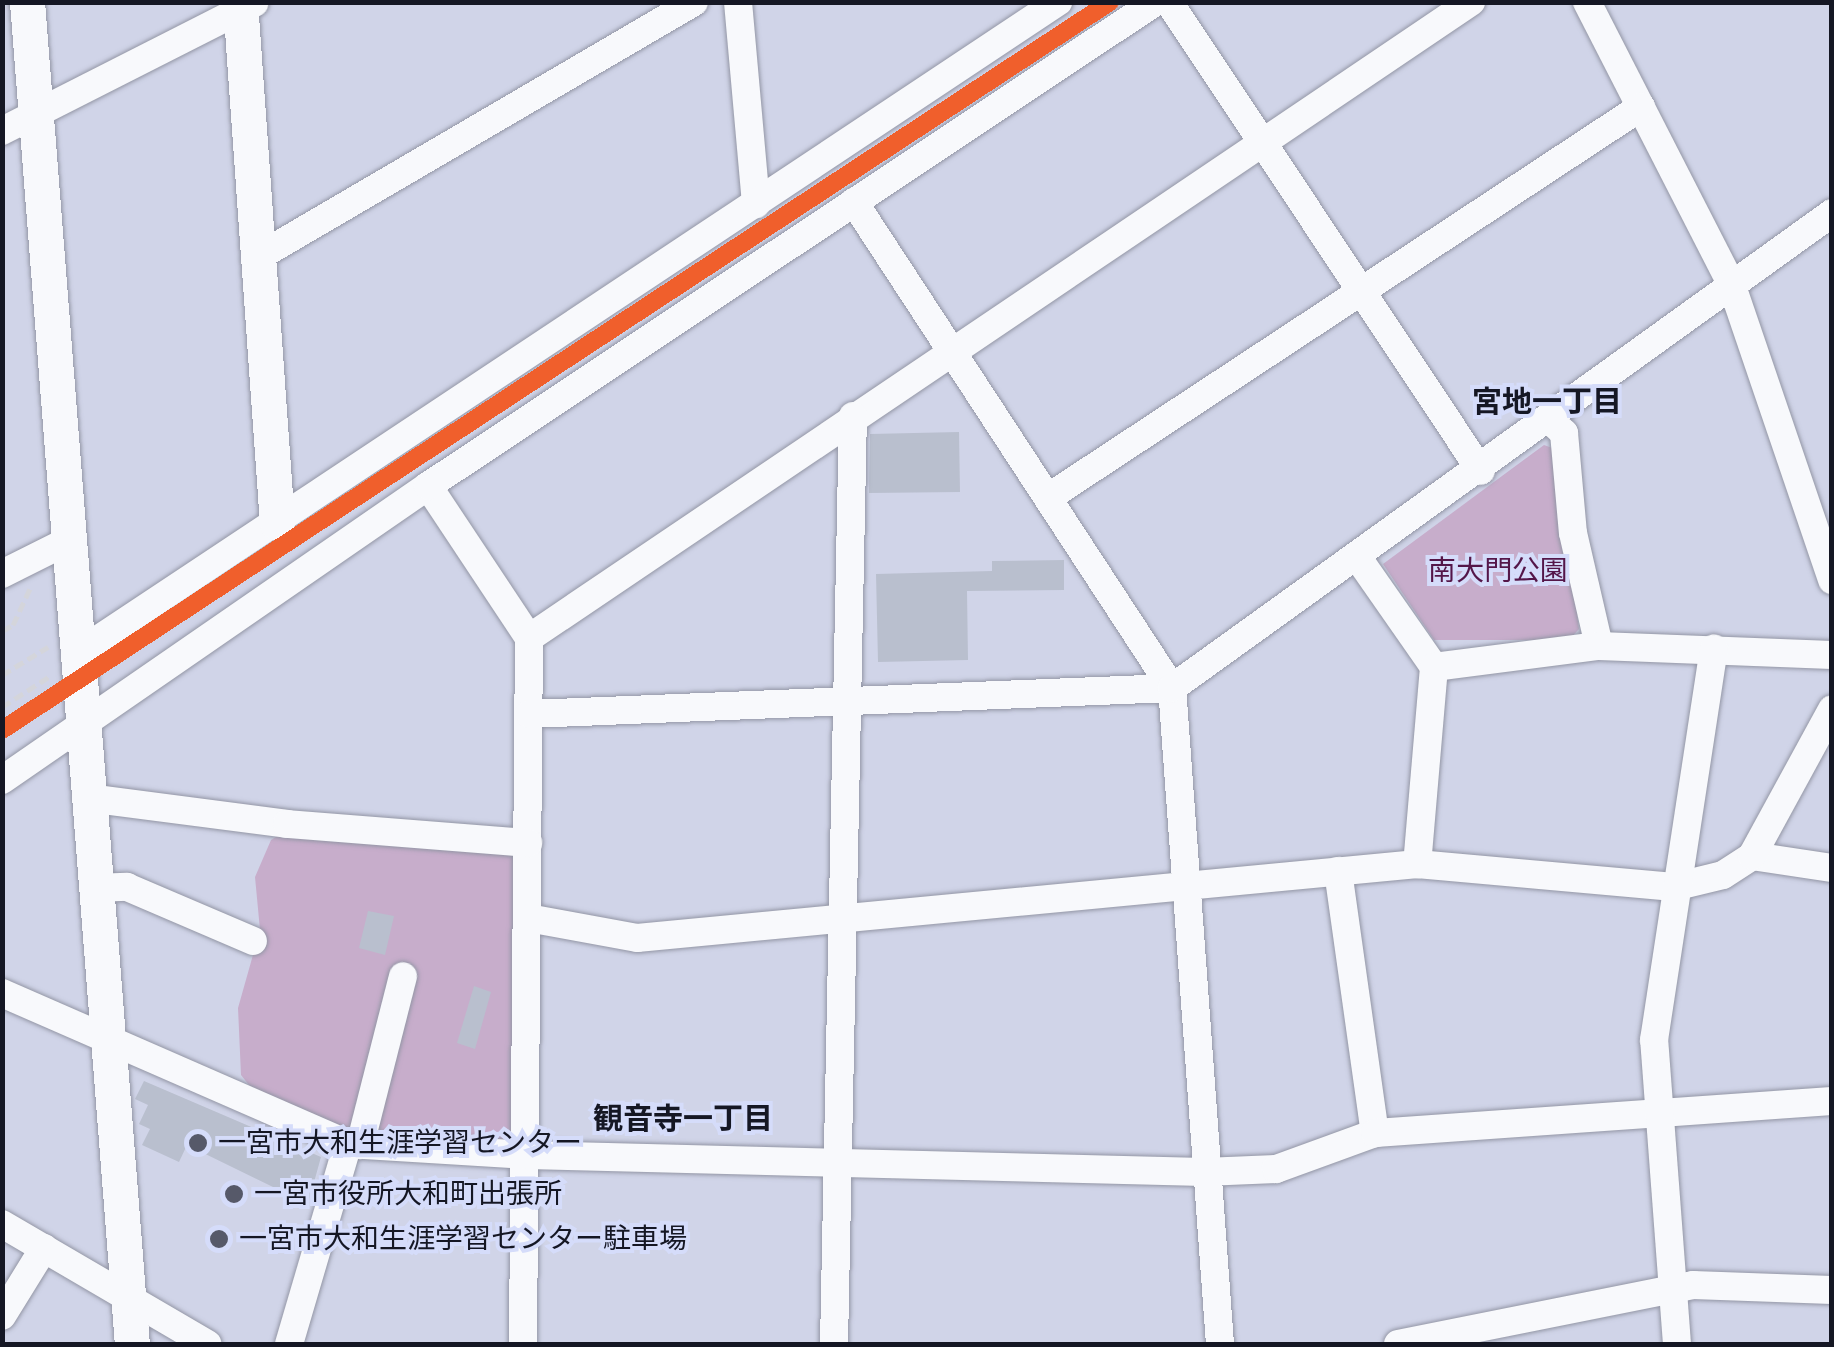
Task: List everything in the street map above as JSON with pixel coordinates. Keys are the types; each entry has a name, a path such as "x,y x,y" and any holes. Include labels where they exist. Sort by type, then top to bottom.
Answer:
{"street":[{"path":"27,2 66,542 85,725 104,1036 132,1344"},
{"path":"258,258 694,2"},
{"path":"738,2 756,204"},
{"path":"78,653 1058,2"},
{"path":"2,780 428,486 1155,2"},
{"path":"1170,2 1267,140 1481,471"},
{"path":"529,638 1471,2"},
{"path":"1587,2 1730,283 1832,580"},
{"path":"2,132 37,116 54,100 246,5 258,258 277,523"},
{"path":"1049,497 1641,107"},
{"path":"854,202 1172,688 1204,1172 1220,1344"},
{"path":"530,714 1172,688 1551,421 1730,283 1832,213"},
{"path":"834,1344 853,416"},
{"path":"1551,421 1564,433 1573,533 1599,646"},
{"path":"428,486 529,638 528,1155 523,1344"},
{"path":"2,574 66,542"},
{"path":"1358,558 1434,667 1416,864"},
{"path":"1434,667 1599,646 1832,654"},
{"path":"1677,1344 1654,1040 1674,887 1714,649"},
{"path":"528,918 637,938 842,924 1416,864 1674,887 1722,875 1752,856 1832,709"},
{"path":"88,798 286,824 528,843"},
{"path":"1752,856 1832,868"},
{"path":"1338,871 1376,1133"},
{"path":"94,888 127,886 253,942"},
{"path":"289,1344 403,976"},
{"path":"2,993 354,1144 528,1155 838,1166 1276,1170 1376,1133 1832,1101"},
{"path":"2,1224 207,1344"},
{"path":"2,1316 44,1248"},
{"path":"1398,1344 1672,1290 1832,1290"}],"path":[{"path":"2,674 49,646 50,677 2,707"}],"green space":[{"name":"南大門公園","path":"1544,445 1555,449 1579,629 1569,640 1434,640 1383,564"},
{"path":"284,832 520,856 516,1140 343,1130 253,1090 241,1075 238,1008 260,930 255,877 271,840"}],"building":[{"path":"959,432 960,492 869,493 870,434"},
{"path":"1064,560 1064,590 967,591 968,660 878,662 876,574 992,571 992,561"},
{"path":"368,911 394,916 385,955 359,948"},
{"path":"474,986 491,992 475,1049 457,1043"},
{"path":"144,1081 321,1157 308,1204 187,1145 179,1162 142,1145 150,1129 139,1124 148,1105 135,1099"}],"transit line":[{"path":"2,730 1110,2"}],"place":[{"name":"一宮市大和生涯学習センター","path":"198,1143"},
{"name":"一宮市役所大和町出張所","path":"234,1194"},
{"name":"一宮市大和生涯学習センター駐車場","path":"219,1239"}],"district":[{"name":"宮地一丁目","path":"1547,402"},
{"name":"観音寺一丁目","path":"683,1119"}]}
